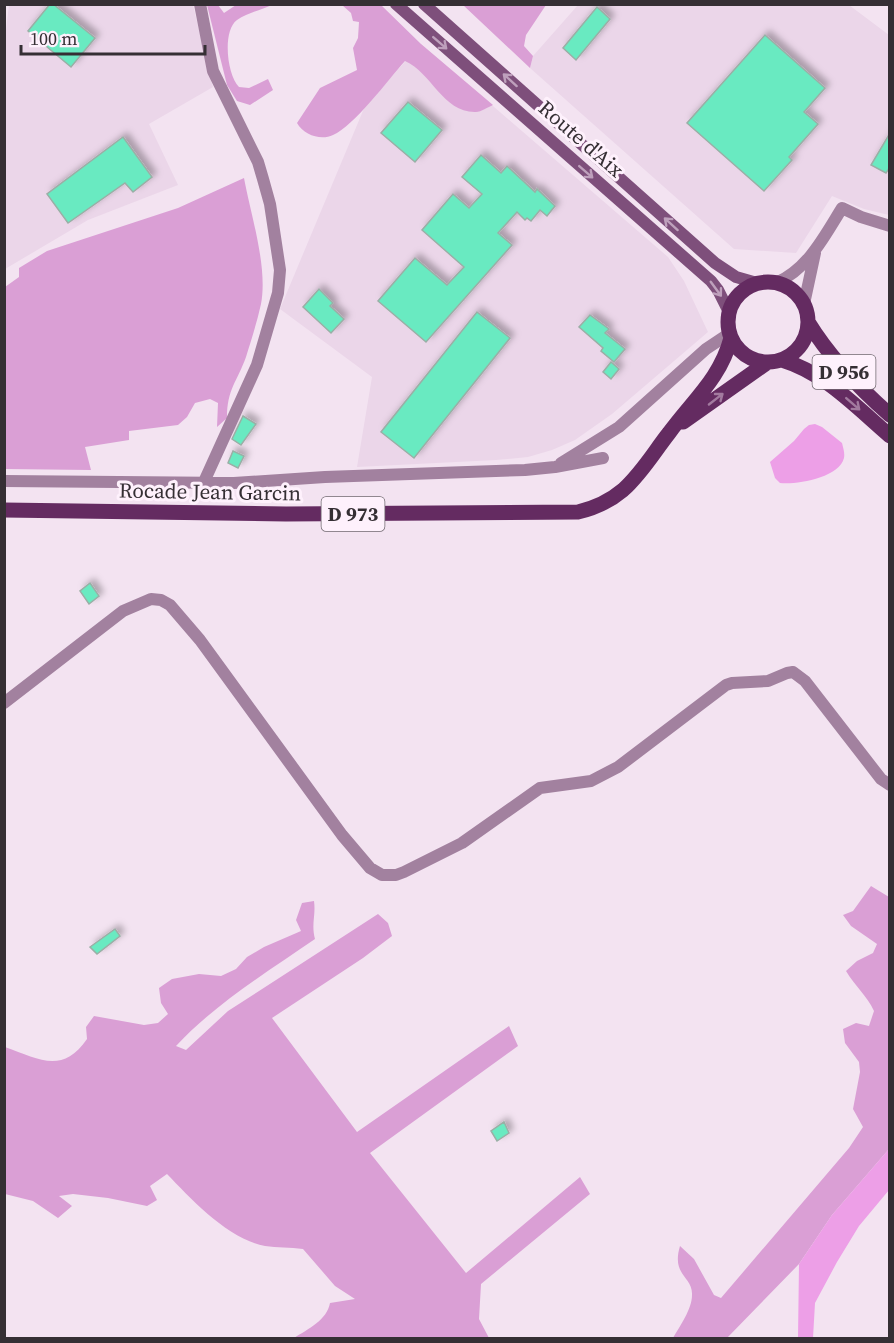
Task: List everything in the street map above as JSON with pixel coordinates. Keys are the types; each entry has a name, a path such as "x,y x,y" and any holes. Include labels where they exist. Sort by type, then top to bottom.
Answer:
{"main road":[{"name":"Route d'Aix","path":"396,4 711,281 729,312"},
{"name":"Route d'Aix","path":"423,4 715,263 736,277 757,283"},
{"path":"757,283 776,283 792,290 804,304 808,322 803,341 798,349 775,361 750,358 742,353 730,335 729,312 733,302 739,294 757,283"},
{"name":"D 956","path":"808,322 832,358 846,374 890,415"},
{"name":"Rocade Jean Garcin","path":"4,510 286,514 578,512 593,509 610,500 623,489 648,462 668,433 709,384 724,358 730,335"},
{"name":"D 956","path":"775,361 801,365 816,374 890,436"},
{"name":"Rocade Jean Garcin","path":"668,433 775,361"}],"street":[{"path":"200,4 216,77 258,162 270,204 280,270 278,293 257,365 203,484"},
{"path":"776,283 794,274 816,249 842,208 890,226"},
{"path":"804,304 816,249"},
{"path":"555,467 619,427 706,349 730,335"},
{"name":"Rocade Jean Garcin","path":"4,481 203,484 278,482 325,477 555,467 603,458"},
{"path":"4,703 123,611 151,599 161,600 180,615 200,640 342,835 370,868 387,876 404,872 462,843 531,792 540,788 591,781 603,776 726,685 760,683 786,673 793,672 805,681 881,779 890,785"}],"shaded area":[{"path":"9,5 193,5 213,87 149,124 178,185 88,220 5,269 4,46"},
{"path":"207,5 218,5 224,13 236,5 272,5 237,20 229,33 229,63 239,87 249,88 268,79 273,90 250,105 237,101 227,85"},
{"path":"342,5 381,5 421,44 493,105 476,112 465,111 455,106 423,74 405,61 361,113 341,130 328,137 313,136 304,131 297,123 320,88 357,70 353,48 358,38 359,22 353,21 351,13"},
{"path":"463,5 546,5 526,35 524,46 533,56 530,68"},
{"path":"578,5 849,5 889,35 889,215 864,209 832,196 796,253 734,249 530,68 533,56"},
{"path":"421,44 668,257 684,281 708,332 612,414 575,440 552,450 528,457 496,460 357,467 372,377 280,309 365,106"},
{"path":"244,178 261,258 263,290 250,344 231,393 227,418 217,427 218,403 210,399 195,403 187,417 178,425 129,431 129,440 85,447 91,470 5,469 5,287 19,277 19,268 47,251 178,208"},
{"path":"815,424 842,443 844,458 840,465 834,471 816,479 780,483 775,478 770,462 804,429"},
{"path":"871,886 889,897 889,1149 832,1215 799,1264 727,1338 673,1338 688,1312 692,1295 678,1264 680,1246 694,1259 714,1295 721,1298 849,1148 863,1127 853,1109 860,1072 859,1062 845,1043 843,1029 856,1023 869,1026 874,1011 846,971 857,961 873,953 877,944 851,926 843,915 853,911"},
{"path":"314,901 315,939 224,1002 176,1046 186,1050 228,1011 378,914 388,923 392,936 363,958 272,1018 357,1132 509,1026 518,1046 370,1153 466,1273 580,1177 590,1194 481,1284 479,1319 489,1338 294,1338 321,1319 330,1303 355,1299 335,1286 303,1249 265,1246 238,1235 212,1217 167,1174 150,1186 157,1200 147,1206 73,1194 59,1196 72,1206 58,1218 33,1201 5,1194 5,1047 39,1059 59,1061 78,1050 87,1039 86,1027 94,1016 144,1025 158,1023 168,1014 161,1003 159,988 172,979 199,974 221,976 236,969 247,957 264,947 301,931 296,920 302,903"},
{"path":"889,1149 889,1190 859,1226 815,1303 813,1338 798,1338 799,1264 832,1215"}],"building":[{"path":"50,4 53,4 95,38 71,67 28,31"},
{"path":"597,7 610,19 576,60 563,48"},
{"path":"765,35 825,88 804,112 818,124 789,157 792,160 764,191 687,123"},
{"path":"408,102 442,130 415,162 381,133"},
{"path":"890,133 890,167 886,173 871,165"},
{"path":"123,137 152,177 133,192 125,183 68,223 47,194"},
{"path":"481,155 501,173 507,166 535,192 537,189 555,206 547,216 540,210 531,221 527,218 525,220 517,212 498,233 512,245 426,342 378,301 415,258 447,285 464,267 422,230 453,194 469,208 482,194 462,177"},
{"path":"319,289 333,303 330,306 344,319 331,333 303,307"},
{"path":"477,312 510,338 414,458 381,432"},
{"path":"590,315 609,329 605,333 625,349 614,362 601,351 603,348 579,327"},
{"path":"611,362 619,369 611,379 603,372"},
{"path":"243,416 256,424 241,445 232,439"},
{"path":"233,451 244,456 238,468 228,463"},
{"path":"90,583 99,596 89,604 80,591"},
{"path":"115,929 120,936 97,954 90,947"},
{"path":"504,1122 509,1133 497,1141 491,1131"}]}
